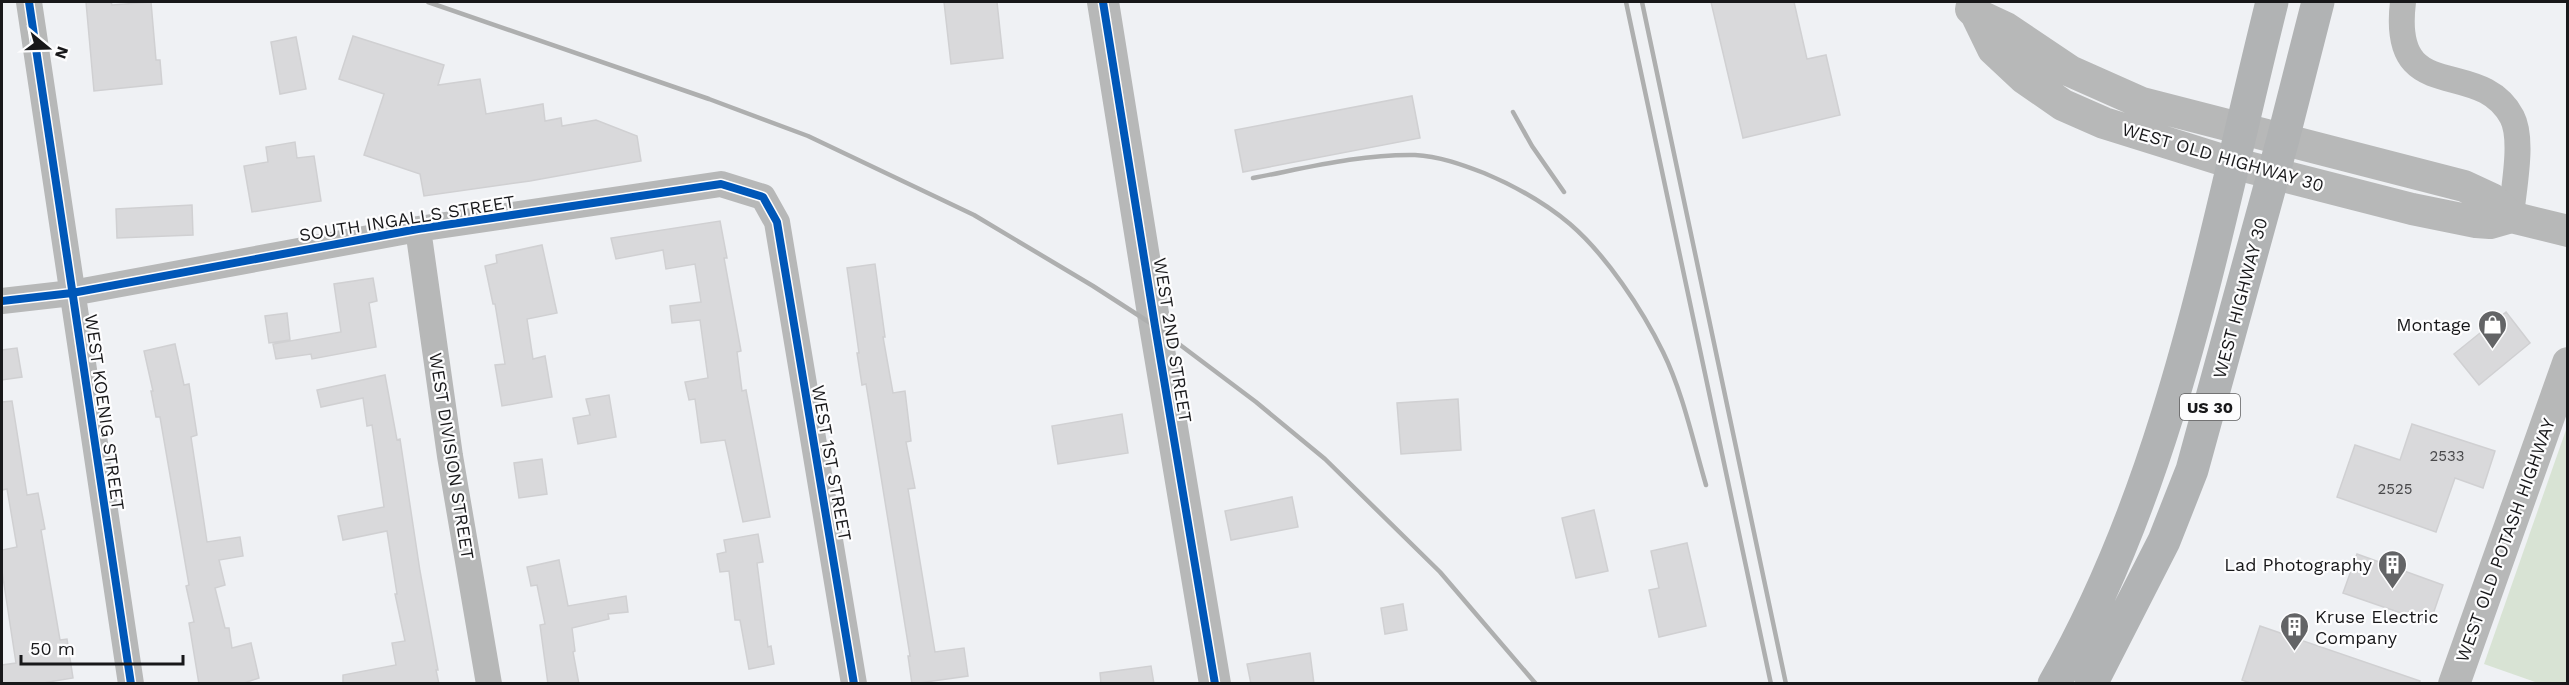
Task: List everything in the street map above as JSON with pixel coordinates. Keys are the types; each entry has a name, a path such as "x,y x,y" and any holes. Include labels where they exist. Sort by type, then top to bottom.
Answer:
{"highway":[{"name":"US 30","path":"2054,684 2076,646 2112,570 2152,468 2211,252 2272,2"},
{"name":"WEST HIGHWAY 30","path":"2097,673 2164,542 2192,470 2274,173 2318,2"}],"street":[{"name":"WEST KOENIG STREET","path":"29,2 131,684"},
{"name":"WEST 2ND STREET","path":"1103,2 1215,684"},
{"path":"2403,2 2400,23 2403,43 2412,60 2433,74 2492,94 2512,117 2517,132 2517,148 2511,217"},
{"name":"WEST OLD HIGHWAY 30","path":"1970,8 2007,28 2070,71 2119,95 2163,109 2464,186 2493,199 2511,217"},
{"name":"WEST OLD HIGHWAY 30","path":"1970,8 2001,59 2063,105 2104,123 2232,163 2462,220 2490,223 2511,217 2568,231"},
{"name":"SOUTH INGALLS STREET","path":"2,301 72,293 418,229 721,184 763,197 777,222 781,248"},
{"name":"WEST DIVISION STREET","path":"418,229 450,456 489,684"},
{"name":"WEST 1ST STREET","path":"781,248 854,684"},
{"name":"WEST OLD POTASH HIGHWAY","path":"2454,684 2568,363"}],"green space":[{"path":"2567,427 2567,683 2538,683 2484,664"}],"building":[{"path":"86,2 111,2 112,5 151,2 156,60 160,60 162,84 94,91"},
{"path":"944,2 997,2 1003,58 951,64"},
{"path":"1711,2 1794,2 1807,59 1826,55 1840,115 1743,138"},
{"path":"353,36 444,65 438,85 480,79 486,114 543,104 545,121 561,118 562,126 596,120 637,136 641,161 530,181 424,196 420,174 364,155 384,94 339,79"},
{"path":"296,37 306,89 280,94 271,42"},
{"path":"1412,96 1420,138 1243,172 1235,130"},
{"path":"295,142 297,158 314,156 321,201 252,212 244,166 268,162 266,147"},
{"path":"192,205 193,235 117,238 116,209"},
{"path":"720,221 727,258 724,258 741,351 737,352 742,391 746,390 770,517 743,522 725,440 701,443 695,399 689,400 685,382 708,378 700,320 672,323 670,306 701,302 695,264 666,269 663,250 616,259 611,238"},
{"path":"542,245 557,313 527,319 533,359 545,356 552,397 502,406 495,365 505,364 495,304 493,304 485,266 497,263 496,255"},
{"path":"875,264 885,337 883,337 893,393 905,391 911,441 906,442 915,488 908,489 935,652 964,648 968,676 912,684 908,656 910,656 866,384 862,385 857,353 859,353 847,268"},
{"path":"373,278 377,301 369,303 376,347 312,359 311,354 276,359 273,344 341,332 334,284"},
{"name":"Montage","path":"2506,312 2530,343 2479,385 2454,354"},
{"path":"287,313 290,340 269,343 265,316"},
{"path":"175,344 184,385 189,384 197,435 191,437 207,542 240,537 243,556 219,560 225,585 215,588 225,628 229,628 232,648 251,643 259,678 241,684 199,684 189,623 194,622 186,586 189,585 160,417 156,417 144,351"},
{"path":"17,348 22,377 2,380 2,350"},
{"path":"385,375 397,440 400,439 439,684 343,684 343,675 396,665 392,643 405,641 395,594 397,594 387,531 343,540 338,516 384,507 372,425 367,426 363,398 321,407 317,390"},
{"path":"609,395 616,437 578,444 573,418 590,415 586,399"},
{"path":"1458,399 1461,450 1401,454 1397,403"},
{"path":"12,401 27,495 38,493 45,529 41,530 60,640 67,639 73,678 37,684 2,684 2,665 16,663 2,571 2,550 17,547 7,489 2,490 2,402"},
{"path":"1122,414 1128,453 1058,464 1052,426"},
{"path":"2412,424 2495,451 2483,488 2455,478 2436,532 2337,497 2355,445 2400,460"},
{"path":"542,459 547,494 519,498 514,463"},
{"path":"1292,497 1298,527 1231,540 1225,511"},
{"path":"1594,510 1608,571 1576,578 1562,518"},
{"path":"758,534 763,562 757,563 768,647 771,646 774,664 749,669 740,620 735,620 729,571 720,572 717,554 726,552 724,540"},
{"path":"1687,543 1706,626 1659,637 1649,590 1659,588 1651,551"},
{"name":"Lad Photography","path":"2357,554 2443,585 2430,623 2343,593"},
{"path":"559,560 568,606 626,596 628,612 608,614 609,619 572,628 575,651 573,652 579,684 548,684 540,625 545,624 537,585 531,586 527,567"},
{"path":"1403,604 1407,630 1385,634 1381,608"},
{"name":"Kruse Electric Company","path":"2260,626 2420,681 2419,684 2253,684 2242,680"},
{"path":"1310,653 1314,684 1251,684 1247,664"},
{"path":"1151,666 1154,684 1101,684 1100,673"}],"railway":[{"path":"428,2 709,99 808,136 974,215 1093,286 1155,326 1256,402 1325,459 1440,572 1536,684"},
{"path":"1626,2 1771,684"},
{"path":"1642,2 1786,684"},
{"path":"1513,112 1532,146 1564,192"},
{"path":"1253,178 1354,159 1415,155 1451,161 1484,173 1540,202 1570,224 1597,251 1634,301 1654,335 1676,384 1706,485"}],"cycle path":[{"path":"29,2 131,684"},
{"path":"1103,2 1215,684"},
{"path":"2,301 72,293 418,229 721,184 763,197 777,222 854,684"}],"place":[{"name":"Montage","path":"2492,350"},
{"name":"Lad Photography","path":"2393,590"},
{"name":"Kruse Electric Company","path":"2294,652"}]}
